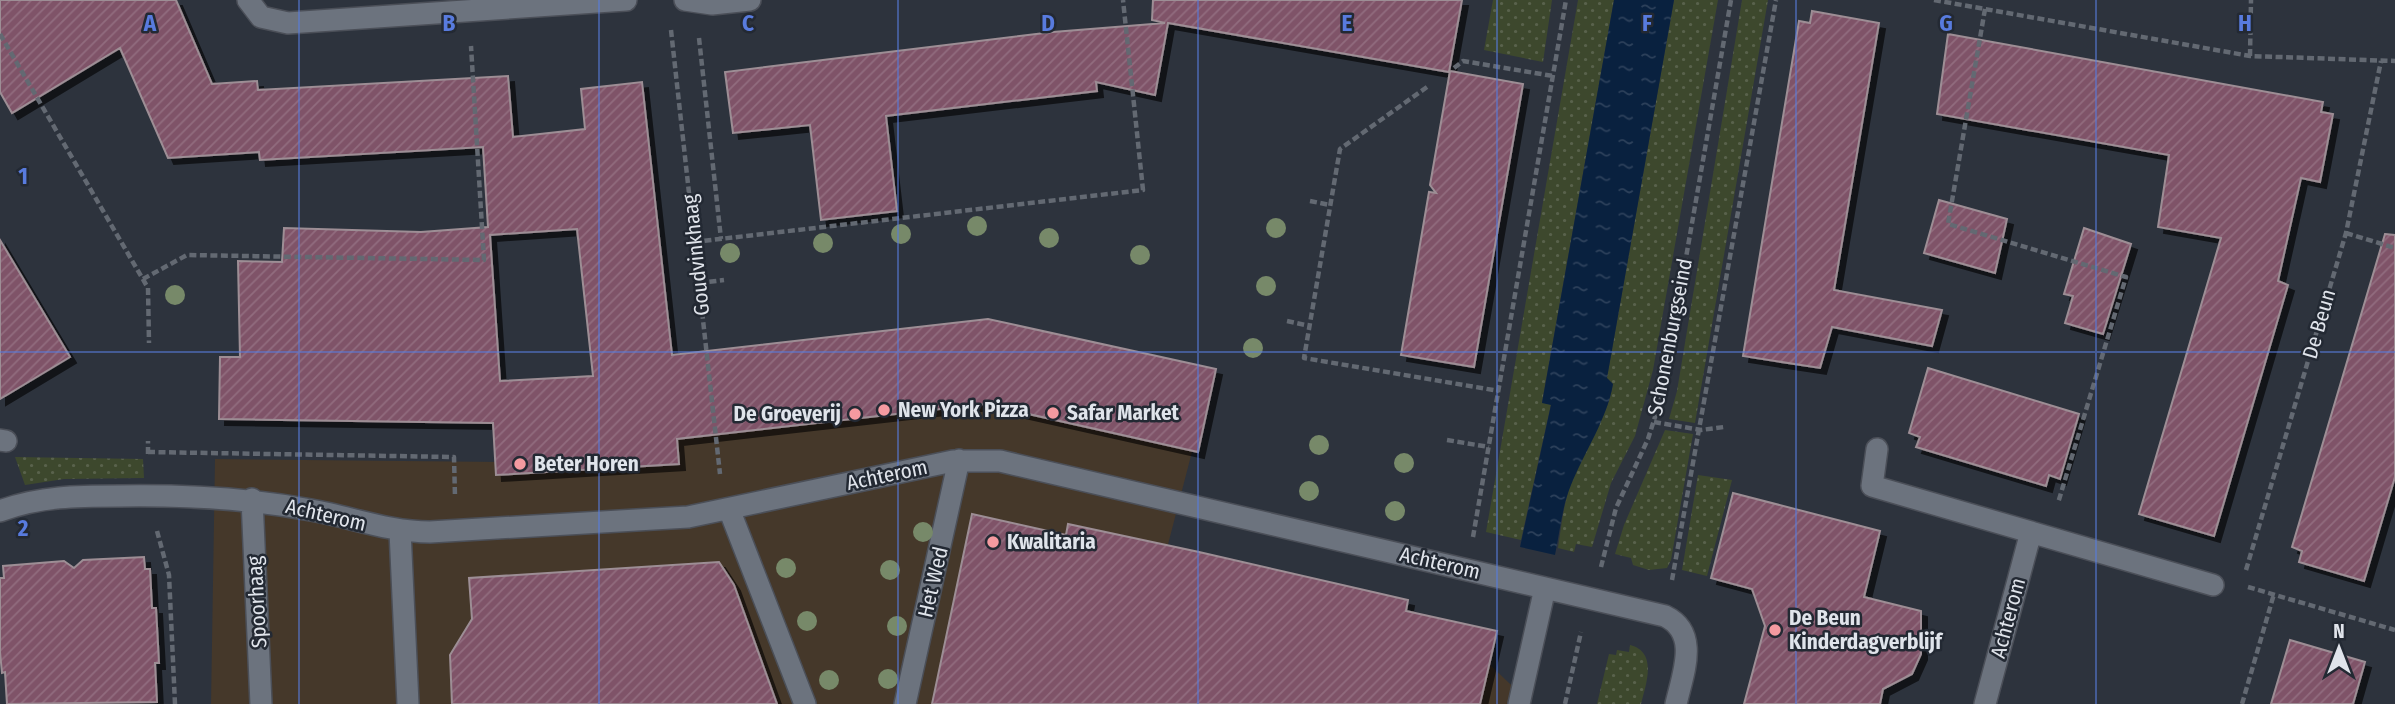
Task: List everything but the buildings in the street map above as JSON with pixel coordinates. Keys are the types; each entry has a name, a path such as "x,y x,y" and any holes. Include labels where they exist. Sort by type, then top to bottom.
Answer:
{"street":[{"path":"248,0 261,17 288,23 626,0"},
{"path":"685,0 750,0"},
{"path":"1877,449 1872,486 2213,585"},
{"name":"Achterom","path":"0,511 49,498 147,495 252,499 400,531 457,531 688,517 959,460 1000,461 1665,615"},
{"name":"Het Wed","path":"905,704 959,460"},
{"name":"Spoorhaag","path":"252,499 261,704"},
{"path":"729,509 805,704"},
{"path":"400,531 408,704"},
{"name":"Achterom","path":"1985,704 2040,535"},
{"path":"1519,704 1545,588"},
{"path":"1665,615 1677,622 1685,632 1687,646 1676,704"}],"path":[{"path":"694,242 1143,190 1123,0"},
{"path":"1468,570 1566,0"},
{"name":"Schonenburgseind","path":"1565,704 1581,632 1594,599 1616,508 1654,422 1662,396 1731,0"},
{"path":"1665,615 1701,430 1776,0"},
{"path":"1934,0 2250,56 2395,61"},
{"path":"2250,56 2251,0"},
{"path":"712,2 698,34 721,239"},
{"path":"1985,9 1948,224 2126,277 2040,535"},
{"path":"143,279 187,254 484,260 468,11"},
{"name":"Goudvinkhaag","path":"670,27 721,482 729,509"},
{"path":"0,35 148,288 149,343"},
{"path":"1454,68 1463,61 1553,76"},
{"name":"De Beun","path":"2246,572 2346,233 2381,61"},
{"path":"1427,88 1340,149 1304,358 1499,391"},
{"path":"1310,201 1330,205"},
{"path":"2346,233 2395,248"},
{"path":"699,283 724,280"},
{"path":"1287,321 1310,326"},
{"path":"1654,422 1701,430 1724,427"},
{"path":"1447,440 1489,447"},
{"path":"148,441 147,495 169,575 175,704"},
{"path":"148,452 454,457 457,531"},
{"path":"2242,585 2395,630"},
{"path":"2242,704 2274,594"}],"shaded area":[{"path":"947,364 1201,417 1157,587 1483,658 1531,704 211,704 215,459 502,462"}],"green space":[{"path":"1493,0 1552,0 1543,62 1484,50"},
{"path":"1578,0 1614,0 1542,402 1551,404 1521,540 1486,532"},
{"path":"1674,0 1718,0 1653,370 1635,436 1611,483 1592,547 1576,544 1574,552 1558,548 1564,511 1574,475 1610,398 1613,384 1607,378"},
{"path":"1742,0 1768,0 1695,423 1669,419 1677,391"},
{"path":"1665,430 1693,434 1671,560 1667,568 1649,570 1633,565 1631,558 1615,554 1624,525"},
{"path":"15,457 143,459 144,478 64,479 25,485"},
{"path":"1698,475 1732,480 1707,576 1682,570"},
{"path":"1630,645 1639,649 1647,661 1647,678 1641,704 1597,704 1609,654 1616,655 1617,650 1629,652"}],"water":[{"path":"1614,0 1674,0 1607,378 1613,384 1601,422 1568,493 1555,555 1520,547 1551,405 1542,403"}],"place":[{"name":"New York Pizza","path":"884,410"},
{"name":"Safar Market","path":"1053,413"},
{"name":"De Groeverij","path":"855,414"},
{"name":"Beter Horen","path":"520,464"},
{"name":"Kwalitaria","path":"993,542"},
{"name":"De Beun Kinderdagverblijf","path":"1775,630"}]}
